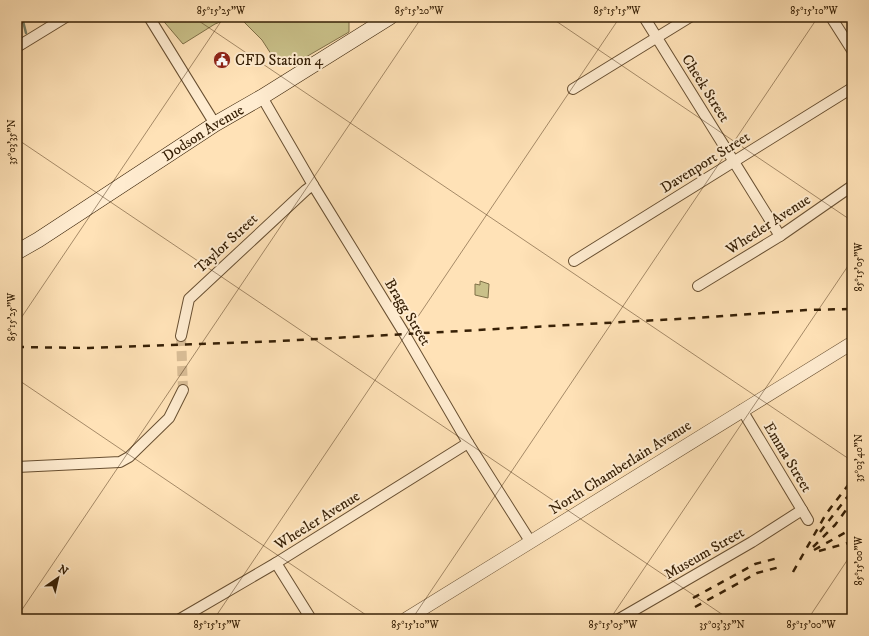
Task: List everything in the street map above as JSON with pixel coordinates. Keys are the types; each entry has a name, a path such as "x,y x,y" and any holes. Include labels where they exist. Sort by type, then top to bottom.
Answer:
{"main road":[{"name":"Dodson Avenue","path":"17,252 38,240 215,124 262,97 390,17"}],"street":[{"path":"17,47 66,17"},
{"path":"149,17 215,124"},
{"name":"Cheek Street","path":"644,17 780,236"},
{"path":"573,89 690,17"},
{"path":"831,17 852,50"},
{"name":"Davenport Street","path":"574,261 852,88"},
{"name":"Bragg Street","path":"262,97 468,443 530,541"},
{"name":"Taylor Street","path":"181,336 188,299 313,185"},
{"name":"Wheeler Avenue","path":"698,286 780,236 852,186"},
{"name":"North Chamberlain Avenue","path":"406,619 852,343"},
{"path":"17,468 120,462 129,457 169,418 183,390"},
{"name":"Emma Street","path":"742,410 808,520"},
{"name":"Wheeler Avenue","path":"180,619 276,563 468,443"},
{"name":"Museum Street","path":"619,619 752,542 802,510"},
{"path":"276,563 311,619"}],"shaded area":[{"path":"160,17 233,17 215,24 183,44"},
{"path":"239,17 349,17 349,32 299,61 282,66 273,57 262,40"},
{"path":"480,281 489,284 488,298 475,295 475,284 480,285"}],"waterway":[{"path":"22,17 26,33"}],"tunnel":[{"path":"181,336 183,390"}],"railway":[{"path":"17,347 89,348 280,341 695,318 806,310 852,309"},
{"path":"793,572 826,514 852,480"},
{"path":"820,532 852,491"},
{"path":"813,547 835,525 852,502"},
{"path":"814,550 848,531"},
{"path":"819,551 848,543"},
{"path":"693,598 755,564 778,558"},
{"path":"695,607 757,573 780,567"}],"place":[{"name":"CFD Station 4","path":"222,60"}]}
